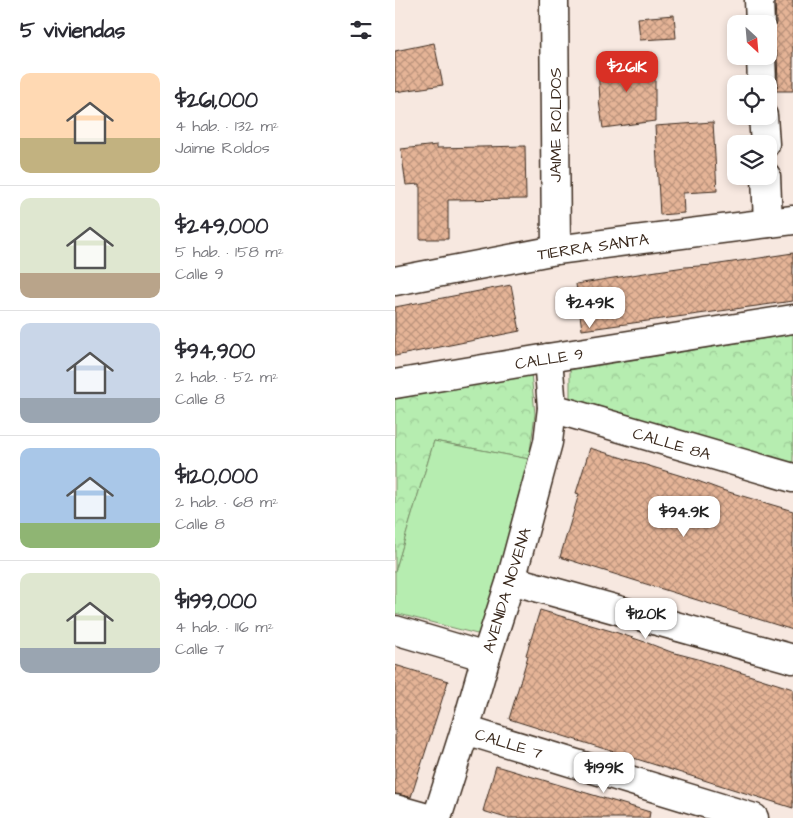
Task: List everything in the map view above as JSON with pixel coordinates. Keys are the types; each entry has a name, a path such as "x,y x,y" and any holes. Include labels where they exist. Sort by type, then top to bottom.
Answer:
{"street":[{"name":"JAIME ROLDOS","path":"554,0 556,250"},
{"path":"759,0 760,15"},
{"path":"769,185 781,222"},
{"name":"TIERRA SANTA","path":"395,281 556,250 781,222"},
{"name":"CALLE 9","path":"395,384 793,319"},
{"name":"AVENIDA NOVENA","path":"437,818 511,580 548,442 552,408 548,358"},
{"name":"CALLE 8A","path":"552,408 793,478"},
{"path":"511,580 793,659"},
{"path":"395,630 486,657"},
{"name":"CALLE 7","path":"465,730 754,818"},
{"path":"395,808 427,818"}],"green space":[{"path":"793,334 793,465 570,407 570,370"},
{"path":"531,373 535,414 529,459 434,441 395,572 395,399"},
{"path":"434,441 529,459 481,635 395,613 395,572"}],"building":[{"path":"775,0 793,0 793,91 777,91"},
{"path":"674,15 676,38 640,40 638,18"},
{"path":"434,43 443,85 395,92 395,51"},
{"path":"655,58 655,121 603,128 599,101 598,66"},
{"path":"713,122 717,191 683,193 684,213 660,215 655,126"},
{"path":"437,145 437,148 525,146 526,199 448,200 448,239 420,239 420,184 406,185 401,149"},
{"path":"793,253 793,301 582,330 576,284"},
{"path":"511,285 520,331 395,356 395,307"},
{"path":"590,448 793,511 793,630 560,557 579,494 576,493"},
{"path":"540,610 793,689 793,808 509,719"},
{"path":"395,665 448,681 411,797 395,794"},
{"path":"496,766 650,812 649,818 506,818 483,811"}]}
